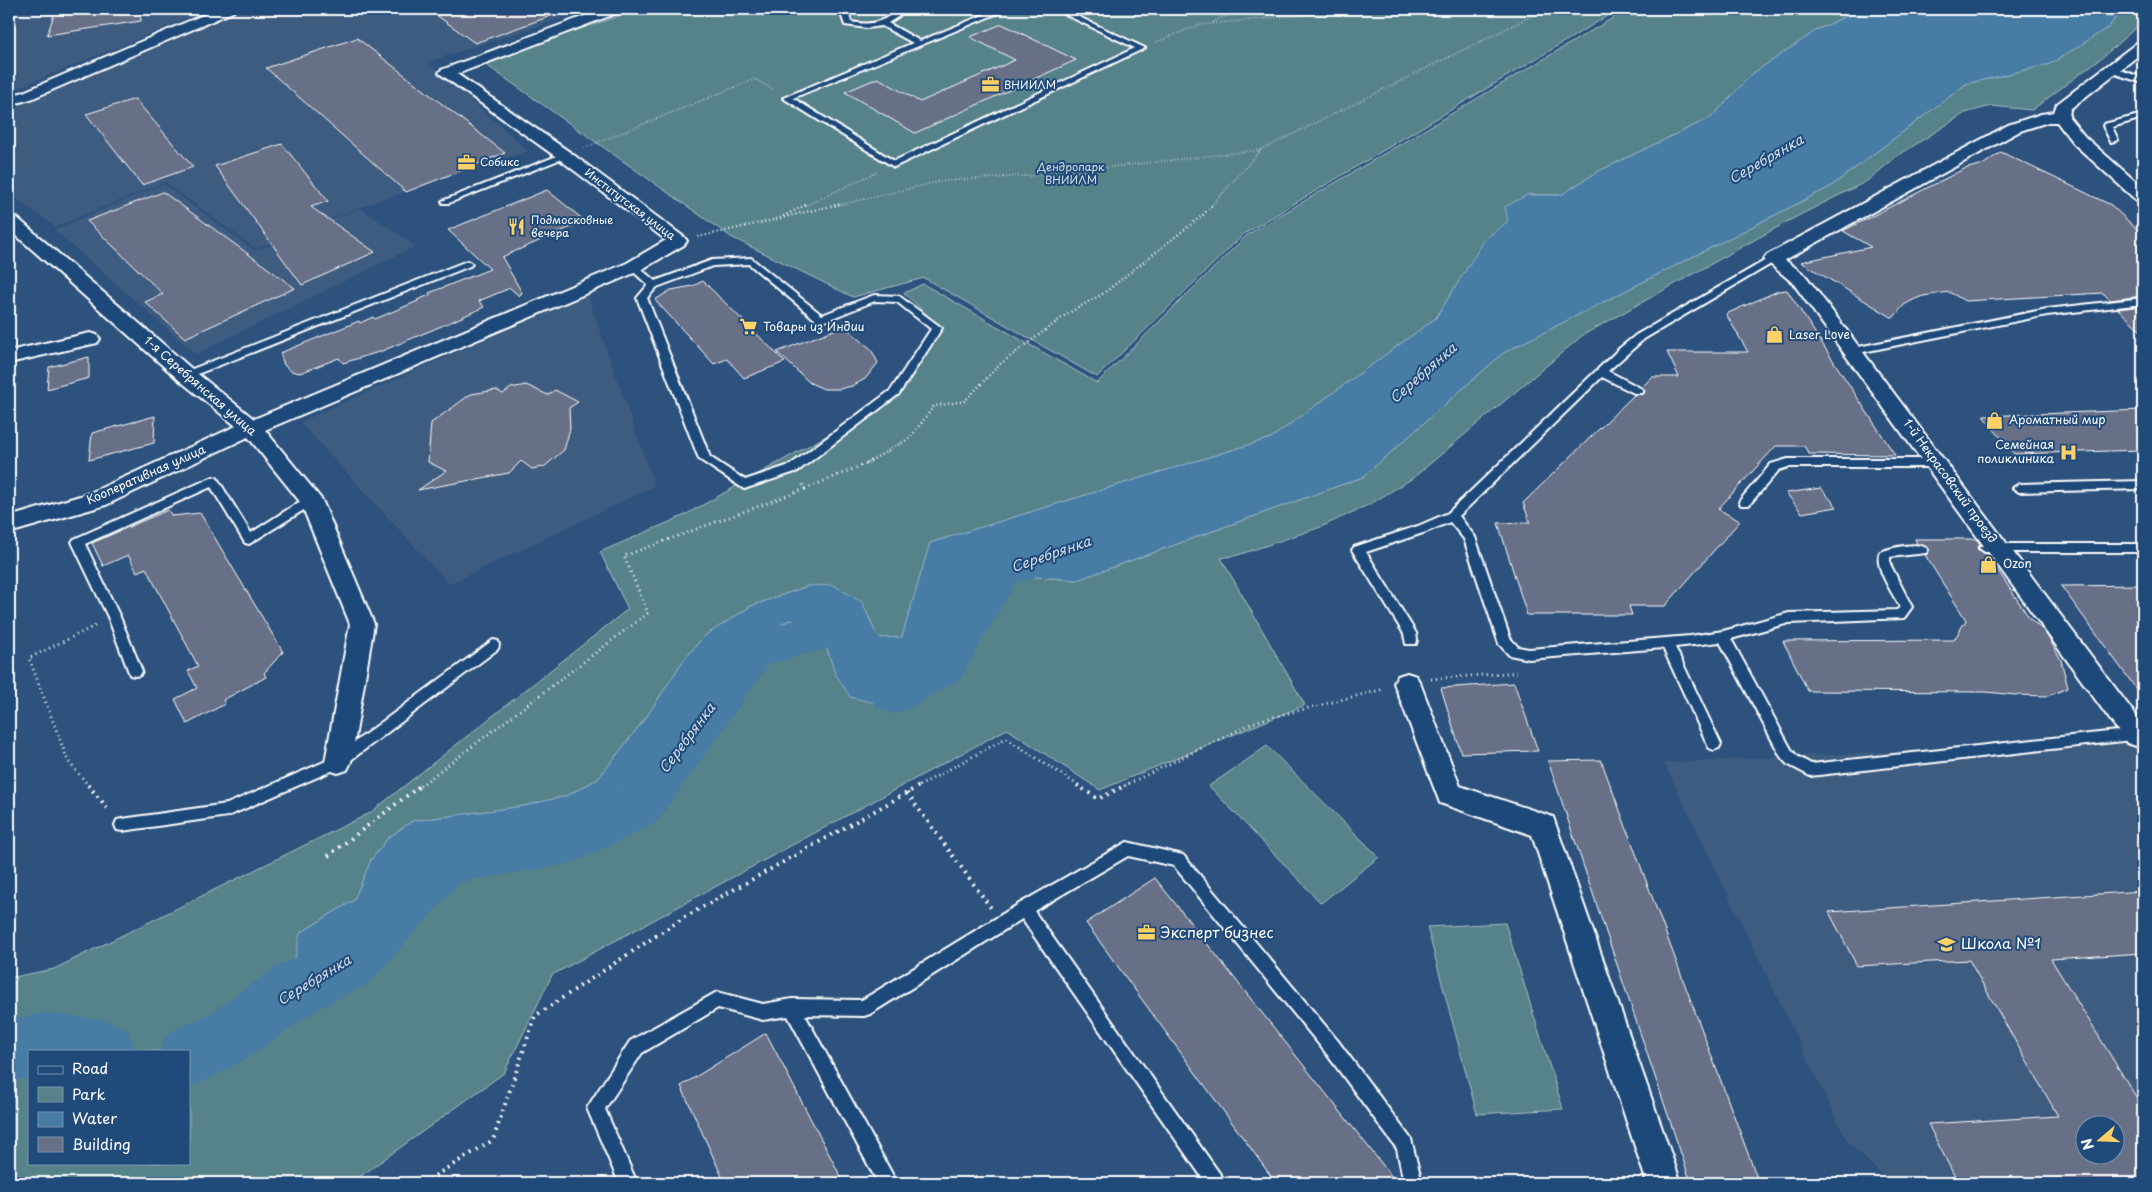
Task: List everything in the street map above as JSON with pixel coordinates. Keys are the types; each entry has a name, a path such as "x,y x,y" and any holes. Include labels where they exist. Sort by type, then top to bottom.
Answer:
{"street":[{"path":"9,100 26,96 228,9"},
{"name":"Институтская улица","path":"252,428 633,267 678,241 565,156 446,73 615,9"},
{"path":"2143,45 2062,107 2062,117 2079,140 2143,197"},
{"path":"1774,259 2014,128 2047,117 2062,117"},
{"name":"1-я Серебрянская улица","path":"9,220 186,375 252,428 311,500 362,624 338,762"},
{"name":"1-й Некрасовский проезд","path":"1774,259 1799,279 1937,463 1992,548 2136,735"},
{"path":"9,357 90,339"},
{"name":"Кооперативная улица","path":"9,525 98,499 252,428"},
{"path":"1407,683 1450,795 1543,826 1664,1183"}],"lane":[{"path":"852,9 845,14 848,22 864,27 884,24 895,16 892,9"},
{"path":"787,98 1004,9"},
{"path":"1057,9 1141,48"},
{"path":"884,24 918,43"},
{"path":"787,98 894,164 1141,48"},
{"path":"2112,70 2143,82"},
{"path":"2114,140 2107,126 2143,116"},
{"path":"446,201 565,156"},
{"path":"1411,640 1410,633 1358,550 1422,529 1452,516 1601,372 1640,337 1774,259"},
{"path":"751,261 822,319 874,298 898,299 937,328 895,392 794,468 744,485 705,459 642,298 654,285 712,263 751,261"},
{"path":"186,375 468,264"},
{"path":"633,267 654,285"},
{"path":"1853,351 2047,312 2143,301"},
{"path":"1601,372 1638,391"},
{"path":"1745,502 1775,467 1788,464 1937,463"},
{"path":"135,671 114,618 78,542 214,481 249,540 311,500"},
{"path":"2019,488 2143,485"},
{"path":"1452,516 1469,536 1504,640 1514,651 1529,654 1667,643 1723,636 1789,618 1900,615 1906,607 1884,564 1884,555 1894,551 1922,550"},
{"path":"1992,548 2143,548"},
{"path":"1723,636 1786,753 1792,760 1810,770 2136,735"},
{"path":"1667,643 1714,744"},
{"path":"122,825 228,810 338,762 492,645"},
{"path":"628,1183 596,1108 636,1047 717,1000 763,1012 792,1007 864,1008 1024,909 1127,849 1178,860 1332,1047 1405,1145 1413,1183"},
{"path":"1024,909 1216,1183"},
{"path":"792,1007 888,1183"}],"path":[{"path":"1210,23 1241,9"},
{"path":"1141,48 1199,24 1361,9"},
{"path":"678,241 942,181 1041,175 1261,150 1546,9"},
{"path":"565,156 755,79 787,98"},
{"path":"328,856 648,613 624,556 805,489 874,460 910,438 934,406 965,401 999,365 1067,314 1104,293 1203,215 1261,150"},
{"path":"776,219 894,164"},
{"path":"794,468 805,489"},
{"path":"114,618 29,658 68,761 122,825"},
{"path":"423,1183 492,1140 535,1016 683,918 1006,738 1098,799 1257,721 1420,680 1526,671"},
{"path":"907,793 1002,923"}],"shaded area":[{"path":"9,9 210,9 18,88 9,90"},
{"path":"242,9 475,9 479,11 487,9 589,9 428,62 528,151 366,205 256,249 165,182 55,227 9,193 9,100 30,96"},
{"path":"163,184 255,251 360,208 416,246 196,354 54,230"},
{"path":"587,294 655,486 449,584 300,422"},
{"name":"Школа №1","path":"2143,739 2143,1183 1890,1183 1847,1141 1664,763"}],"green space":[{"name":"Дендропарк ВНИИЛМ","path":"640,9 1619,9 1244,234 1097,377 924,278 853,297 731,237 482,62"},
{"path":"1628,9 1861,9 1817,30 1752,74 1712,117 1599,171 1561,195 1527,195 1508,221 1485,240 1436,318 1271,438 930,543 902,638 878,638 862,602 808,586 751,606 703,637 681,664 647,716 598,779 566,796 524,806 412,821 388,838 371,860 354,900 300,933 385,888 422,849 447,839 537,831 600,803 623,785 717,664 759,636 789,620 820,627 835,673 919,685 973,587 998,574 1077,580 1363,477 1503,353 1830,187 1966,84 2050,64 2109,27 2121,9 2143,9 2142,22 2105,55 2032,110 1991,106 1965,113 1896,157 1867,181 1794,218 1583,335 1413,478 1372,503 1321,527 1238,555 1221,558 1305,705 1100,790 1007,729 552,975 504,1073 351,1183 9,1183 9,978 54,969 370,813 628,609 600,552 683,516 835,431 891,391 936,323 904,293 923,284 1097,383 1247,235"},
{"path":"1267,746 1379,857 1321,903 1209,786"},
{"path":"1505,923 1563,1109 1477,1114 1427,927"}],"water":[{"path":"1861,9 2121,9 2109,27 2050,64 1966,84 1830,187 1503,353 1363,477 1077,580 998,574 973,587 919,685 883,705 850,697 835,673 820,627 789,620 759,636 717,664 623,785 600,803 537,831 447,839 422,849 385,888 347,942 323,952 295,958 300,933 354,900 371,860 388,838 412,821 524,806 566,796 598,779 647,716 681,664 703,637 751,606 808,586 833,585 862,602 878,638 902,637 930,543 1271,438 1436,318 1485,239 1508,221 1505,207 1527,195 1561,195 1599,171 1712,117 1752,74 1817,30"}],"building":[{"path":"56,9 140,9 141,21 47,35"},
{"path":"428,9 562,9 562,12 475,43"},
{"name":"ВНИИЛМ","path":"1002,24 1076,60 915,133 845,92 878,78 920,102 1015,60 970,37"},
{"path":"357,38 505,153 406,192 266,68"},
{"path":"135,99 193,167 142,185 86,114"},
{"path":"282,144 328,201 311,207 375,252 302,285 215,166"},
{"path":"2001,152 2111,205 2143,235 2143,296 2110,300 2103,293 1965,301 1949,292 1923,296 1913,300 1904,305 1893,318 1801,262 1871,247 1843,231 1964,169 1984,164"},
{"path":"547,190 585,221 502,257 522,293 519,296 510,288 479,301 484,307 451,322 382,351 343,363 339,358 300,373 291,371 284,365 280,353 359,321 360,323 373,317 375,319 418,301 430,295 429,293 490,269 448,230"},
{"path":"163,192 295,288 185,338 145,302 163,294 87,221"},
{"path":"703,281 785,362 744,378 727,359 714,364 655,300 671,290 693,286"},
{"path":"1787,290 1895,455 1809,454 1804,446 1776,446 1718,509 1740,521 1665,606 1629,606 1632,615 1527,615 1498,523 1530,522 1523,503 1634,395 1644,394 1645,390 1642,387 1652,377 1679,377 1667,352 1748,352 1726,314 1778,291"},
{"path":"2143,306 2143,333 2118,309"},
{"path":"844,326 871,349 878,363 865,379 852,386 839,389 824,389 810,383 777,352"},
{"path":"89,357 89,378 47,389 49,367"},
{"path":"526,385 548,395 555,390 578,402 569,408 570,429 564,450 544,467 532,469 521,461 509,473 418,490 446,471 428,462 431,423 471,394 496,390 503,394 511,388"},
{"path":"2143,410 2143,450 2014,454 1983,416"},
{"path":"155,416 154,443 89,460 92,433"},
{"path":"1821,488 1837,507 1802,513 1786,493"},
{"path":"168,510 172,516 200,513 283,652 264,673 266,677 223,700 225,704 187,724 175,699 197,688 188,671 198,666 146,568 137,572 128,555 103,566 92,543"},
{"path":"1915,539 1976,539 1981,545 1977,549 1987,554 2030,619 2044,631 2051,642 2061,660 2068,688 2048,696 1986,692 1808,691 1783,641 1954,640 1966,620 1925,555 1928,554 1929,549 1917,544"},
{"path":"2143,585 2143,698 2061,586"},
{"path":"1514,683 1538,751 1461,753 1441,688"},
{"path":"1601,760 1759,1183 1691,1183 1548,761"},
{"path":"1155,878 1397,1183 1276,1183 1086,923"},
{"path":"2143,891 2143,953 2051,959 2138,1100 2143,1100 2143,1183 1958,1183 1928,1124 2058,1116 1969,960 1857,966 1829,912"},
{"path":"766,1033 844,1183 725,1183 681,1086"}],"waterway":[{"name":"Серебрянка","path":"190,1055 235,1032 295,989 348,963 445,859 568,840 638,805 753,649 844,626 894,694 943,665 999,572 1055,552"},
{"name":"Серебрянка","path":"9,1051 44,1044 96,1050"}],"place":[{"name":"ВНИИЛМ","path":"990,85"},
{"name":"Собикс","path":"466,162"},
{"name":"Подмосковные вечера","path":"517,226"},
{"name":"Товары из Индии","path":"749,327"},
{"name":"Laser Love","path":"1775,335"},
{"name":"Ароматный мир","path":"1995,420"},
{"name":"Семейная поликлиника","path":"2068,452"},
{"name":"Ozon","path":"1989,564"},
{"name":"Эксперт бизнес","path":"1146,933"},
{"name":"Школа №1","path":"1947,944"}]}
